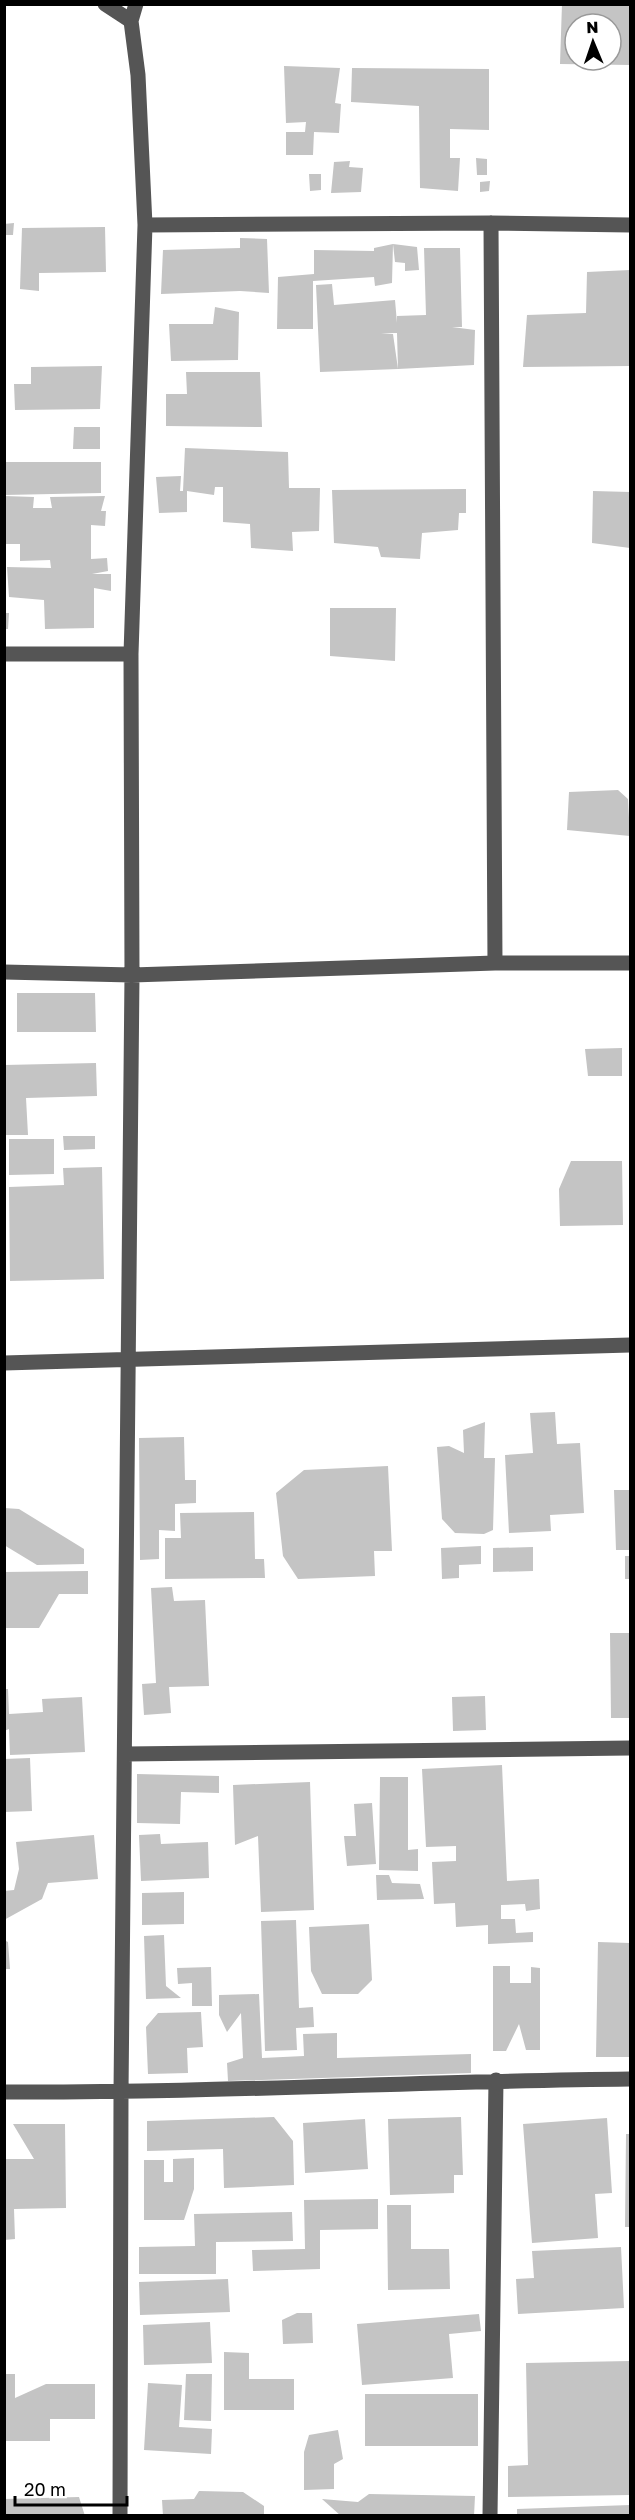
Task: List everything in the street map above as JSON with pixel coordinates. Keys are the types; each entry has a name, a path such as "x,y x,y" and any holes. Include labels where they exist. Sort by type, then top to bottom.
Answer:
{"street":[{"path":"105,4 131,21"},
{"path":"120,2516 121,2093 132,975 131,654 145,225 138,75 131,21 136,4"},
{"path":"145,225 491,223 630,225"},
{"path":"491,223 495,963"},
{"path":"4,654 131,654"},
{"path":"4,972 132,975 495,963 630,963"},
{"path":"4,1363 630,1345"},
{"path":"126,1754 630,1748"},
{"path":"4,2092 121,2093 496,2080 630,2079"},
{"path":"490,2516 496,2080"}],"building":[{"path":"562,4 630,6 630,65 623,65 623,12 563,12 563,64 560,64"},
{"path":"284,66 340,68 335,103 341,104 339,133 314,132 313,155 286,155 286,132 305,132 306,122 286,123"},
{"path":"352,68 489,69 489,130 450,129 450,158 460,158 458,191 420,188 419,106 351,102"},
{"path":"476,158 487,159 487,175 477,175"},
{"path":"350,161 349,167 363,168 361,192 331,193 334,162"},
{"path":"309,174 321,174 321,190 310,191"},
{"path":"490,181 489,191 480,192 480,182"},
{"path":"14,223 13,235 4,235 4,224"},
{"path":"105,227 106,272 39,273 39,291 20,289 22,228"},
{"path":"240,238 267,239 269,293 240,291 161,294 163,250 240,248"},
{"path":"393,244 417,247 419,270 405,271 405,263 395,262"},
{"path":"393,244 392,283 375,286 374,277 313,281 313,329 277,329 278,277 314,274 314,250 374,251 374,248"},
{"path":"424,248 460,248 462,327 452,327 475,330 474,365 398,369 320,372 316,285 332,284 334,305 395,300 397,323 397,316 426,315","holes":["381,333 397,333 398,369 393,334"]},
{"path":"630,270 630,366 523,367 527,315 586,313 587,272"},
{"path":"215,307 239,312 238,360 171,361 169,324 213,324"},
{"path":"102,366 100,409 15,410 14,384 31,384 31,367"},
{"path":"186,372 260,372 262,427 166,426 166,394 187,394"},
{"path":"74,427 100,427 100,449 73,449"},
{"path":"185,448 288,452 289,488 320,488 319,531 292,532 293,551 251,548 250,524 223,522 223,487 215,487 214,495 187,491 187,512 159,513 156,477 181,476 180,491 183,491"},
{"path":"4,462 101,462 101,493 4,495"},
{"path":"466,489 466,513 459,513 458,530 422,533 420,559 381,557 378,547 334,543 332,490"},
{"path":"593,491 630,492 630,548 592,543"},
{"path":"4,496 34,497 33,508 52,508 50,497 105,496 101,511 106,511 105,526 91,525 91,559 107,558 108,571 92,574 111,574 111,591 94,588 94,628 45,629 44,600 9,597 7,567 51,568 50,560 20,561 20,544 4,544"},
{"path":"330,608 396,608 395,661 330,656"},
{"path":"4,613 9,613 8,629 4,629"},
{"path":"618,790 628,799 630,836 567,830 569,792"},
{"path":"17,993 95,993 96,1032 17,1032"},
{"path":"622,1048 622,1076 588,1076 585,1049"},
{"path":"96,1063 97,1096 26,1098 28,1135 4,1135 4,1065"},
{"path":"63,1136 95,1136 95,1149 64,1150"},
{"path":"9,1139 54,1139 54,1174 9,1175"},
{"path":"571,1161 622,1161 623,1225 560,1226 559,1189"},
{"path":"102,1167 104,1279 10,1281 9,1187 64,1185 63,1168"},
{"path":"555,1412 557,1444 580,1443 584,1513 550,1515 551,1531 509,1533 505,1455 533,1453 530,1413"},
{"path":"485,1422 484,1458 495,1458 493,1530 484,1534 455,1533 442,1519 437,1447 449,1446 464,1453 463,1430"},
{"path":"184,1437 185,1480 196,1480 196,1503 175,1504 175,1531 159,1530 159,1559 140,1560 139,1438"},
{"path":"388,1466 392,1551 374,1551 375,1576 298,1579 283,1556 276,1493 304,1470"},
{"path":"614,1490 630,1490 630,1550 616,1550"},
{"path":"4,1508 19,1509 84,1549 84,1564 37,1565 4,1545"},
{"path":"254,1512 255,1559 264,1559 265,1578 165,1579 165,1538 181,1538 180,1513"},
{"path":"481,1546 481,1564 459,1565 459,1578 442,1579 441,1548"},
{"path":"533,1547 533,1571 493,1572 493,1548"},
{"path":"625,1556 630,1556 630,1579 625,1579"},
{"path":"88,1571 88,1594 59,1594 39,1628 4,1628 4,1572"},
{"path":"172,1587 174,1601 205,1600 209,1686 169,1687 171,1713 144,1715 142,1684 156,1683 151,1588"},
{"path":"610,1633 630,1633 630,1718 611,1718"},
{"path":"4,1689 8,1689 9,1714 43,1712 42,1699 82,1697 85,1752 10,1755 9,1729 4,1731"},
{"path":"485,1696 486,1730 453,1731 452,1697"},
{"path":"30,1758 32,1811 4,1812 4,1759"},
{"path":"502,1765 507,1881 539,1879 540,1909 526,1911 525,1904 501,1905 501,1919 515,1919 516,1933 533,1932 533,1942 488,1944 488,1925 456,1927 455,1903 434,1904 432,1862 456,1861 456,1846 426,1847 422,1769"},
{"path":"137,1774 219,1776 219,1793 181,1792 180,1824 137,1823"},
{"path":"380,1777 408,1777 408,1850 418,1849 418,1871 379,1870"},
{"path":"310,1782 314,1910 261,1912 258,1836 235,1845 233,1785"},
{"path":"372,1803 376,1864 347,1866 344,1836 356,1836 354,1804"},
{"path":"160,1834 161,1844 208,1842 209,1878 141,1881 139,1835"},
{"path":"94,1835 98,1879 48,1883 42,1899 4,1920 4,1891 14,1890 19,1869 16,1842"},
{"path":"376,1875 389,1875 392,1883 420,1884 424,1899 377,1900"},
{"path":"184,1892 184,1924 142,1925 142,1893"},
{"path":"296,1920 299,2008 313,2007 314,2027 296,2028 297,2050 265,2051 261,1921"},
{"path":"369,1924 372,1980 358,1994 322,1994 311,1971 309,1927"},
{"path":"164,1935 166,1986 181,1998 146,1999 144,1936"},
{"path":"4,1940 8,1942 10,1969 4,1969"},
{"path":"598,1942 630,1943 630,2057 596,2057"},
{"path":"493,1966 510,1966 510,1983 531,1983 531,1967 540,1968 540,2050 526,2050 519,2024 506,2051 493,2051"},
{"path":"211,1967 212,2006 192,2006 192,1983 178,1984 177,1968"},
{"path":"259,1994 262,2058 304,2056 303,2034 337,2033 337,2058 471,2054 471,2073 228,2081 227,2063 243,2058 241,2013 227,2032 219,2015 219,1995"},
{"path":"201,2012 203,2047 187,2048 188,2073 148,2074 146,2027 158,2013"},
{"path":"274,2117 293,2141 294,2185 224,2188 223,2149 147,2151 147,2121"},
{"path":"461,2117 463,2175 454,2175 454,2193 390,2195 388,2119"},
{"path":"607,2118 612,2193 595,2194 598,2238 532,2243 523,2124"},
{"path":"365,2119 368,2169 305,2173 303,2123"},
{"path":"13,2124 65,2124 66,2208 14,2209 15,2239 4,2240 4,2159 34,2159"},
{"path":"626,2134 630,2134 630,2227 625,2227"},
{"path":"194,2158 194,2189 184,2220 144,2220 144,2160 164,2160 164,2182 173,2182 173,2159"},
{"path":"378,2199 378,2229 320,2230 320,2269 253,2271 252,2250 305,2249 304,2200"},
{"path":"387,2205 411,2205 411,2249 449,2249 450,2289 388,2290"},
{"path":"292,2212 293,2241 216,2242 216,2274 139,2274 139,2247 195,2246 194,2214"},
{"path":"621,2247 624,2308 518,2314 516,2279 534,2278 532,2251"},
{"path":"228,2279 230,2312 140,2315 139,2282"},
{"path":"297,2313 312,2313 313,2343 283,2344 282,2320"},
{"path":"479,2314 481,2331 449,2334 453,2378 362,2385 357,2324"},
{"path":"210,2322 212,2363 144,2365 143,2325"},
{"path":"224,2352 249,2353 249,2379 294,2379 294,2410 224,2410"},
{"path":"630,2361 630,2495 508,2497 508,2466 528,2465 526,2363"},
{"path":"4,2374 15,2374 15,2398 46,2384 95,2384 95,2419 50,2419 50,2441 4,2441"},
{"path":"186,2374 212,2374 211,2421 184,2420"},
{"path":"148,2383 182,2385 179,2427 212,2429 211,2454 144,2450"},
{"path":"365,2394 478,2394 478,2446 365,2446"},
{"path":"338,2430 343,2459 334,2464 334,2489 304,2490 304,2452 309,2435"},
{"path":"199,2491 243,2492 264,2506 264,2516 163,2516 162,2500 194,2499"},
{"path":"369,2494 475,2496 474,2516 341,2516 322,2499 358,2502"},
{"path":"79,2497 85,2516 4,2516 4,2499"},
{"path":"630,2505 630,2516 517,2516 517,2509"}]}
